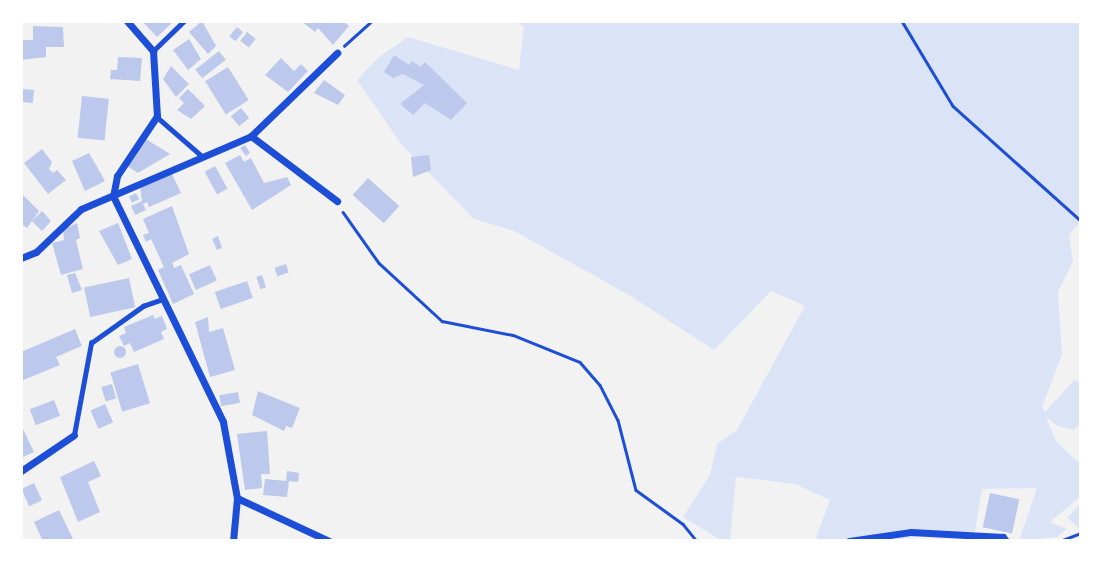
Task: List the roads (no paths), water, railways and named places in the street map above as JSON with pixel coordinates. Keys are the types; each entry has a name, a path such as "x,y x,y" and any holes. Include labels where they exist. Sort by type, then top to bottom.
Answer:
{"street":[{"path":"127,21 153,51 157,116 122,167 113,196 223,422 237,498 233,541"},
{"path":"21,258 36,252 81,209 251,136 337,52"},
{"path":"251,136 337,201"},
{"path":"21,471 74,435"},
{"path":"237,498 329,541"},
{"path":"849,541 911,532 1003,537 1006,541"}],"lane":[{"path":"153,51 184,21"},
{"path":"157,116 202,156"},
{"path":"74,435 91,342 143,306 164,299"}]}
